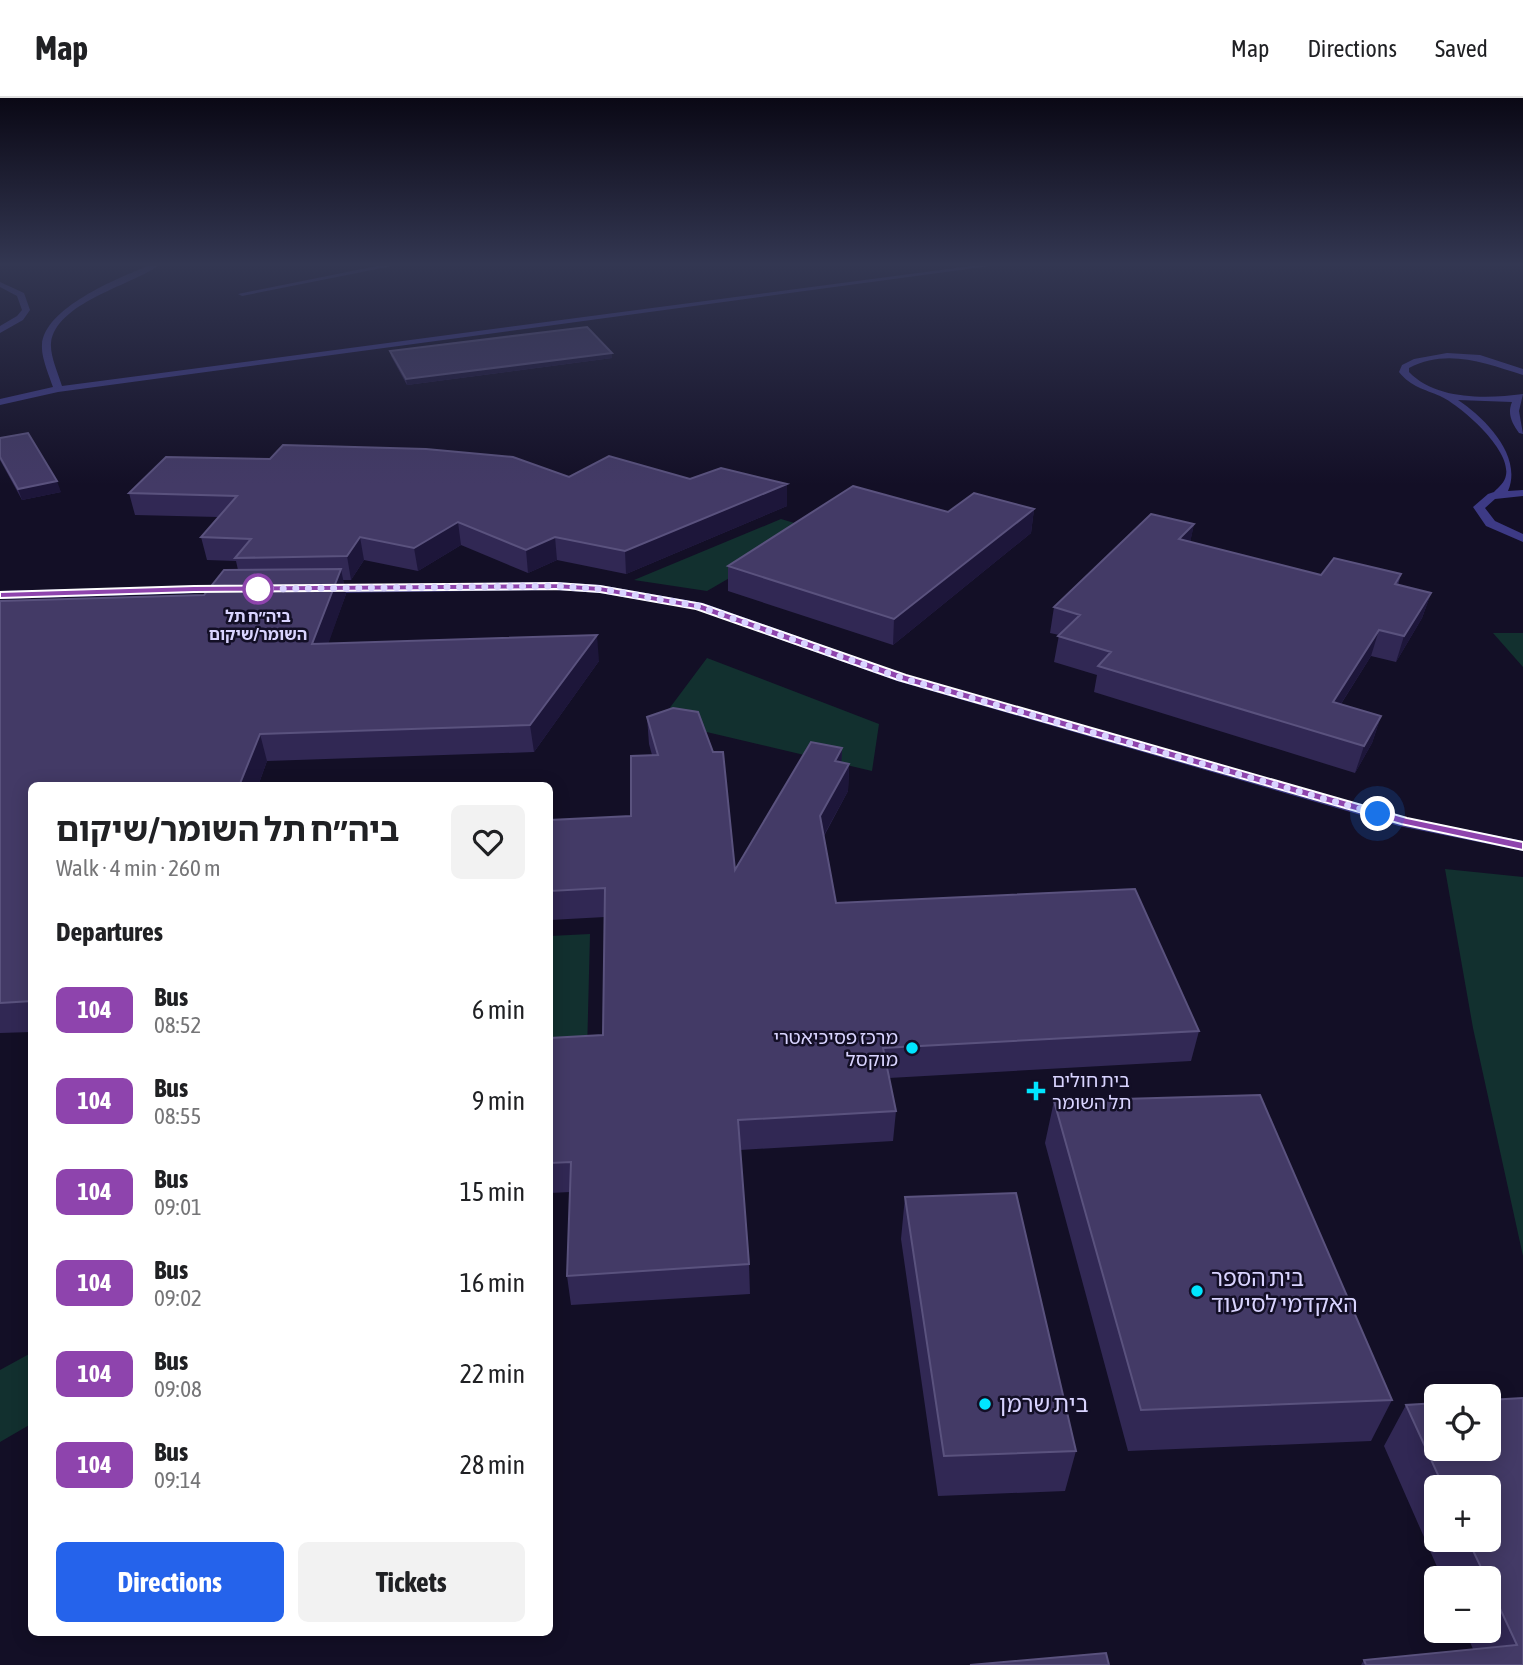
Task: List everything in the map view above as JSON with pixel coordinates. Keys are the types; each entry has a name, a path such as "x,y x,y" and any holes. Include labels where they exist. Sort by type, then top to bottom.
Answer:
{"street":[{"path":"48,339 46,346 58,389"},
{"path":"0,402 58,389 434,339"},
{"path":"1499,495 1512,478 1513,464 1499,442 1475,417 1439,393 1411,381 1404,373 1405,367 1412,362 1441,357 1476,359 1523,371"},
{"path":"1439,393 1473,399 1521,398"},
{"path":"1521,398 1513,406 1513,413 1523,431"},
{"path":"1523,493 1499,495 1483,501 1479,507 1492,525 1523,538"},
{"path":"313,589 556,586 600,589 698,606 902,678 1405,822 1523,846"},
{"path":"0,594 247,589"},
{"path":"1462,833 1523,838"}],"green space":[{"path":"781,519 881,549 764,558 707,591 634,580"},
{"path":"1493,633 1523,633 1523,667"},
{"path":"707,658 879,724 872,771 660,721"},
{"path":"1445,869 1523,877 1523,1256 1473,1028"},
{"path":"590,934 587,1053 553,1055 553,936"},
{"path":"28,1355 28,1426 0,1442 0,1370"}],"building":[{"path":"487,339 599,339 612,353 406,379 390,351"},
{"path":"28,433 57,481 18,489 0,457 0,438"},
{"path":"283,445 426,449 513,457 569,477 609,456 690,479 721,468 787,484 625,551 555,537 526,550 458,522 414,548 360,537 347,556 235,558 251,539 201,537 237,496 129,493 166,457 270,459"},
{"path":"853,486 948,512 974,493 1034,509 894,619 728,566"},
{"path":"1151,514 1194,524 1179,539 1321,575 1334,558 1401,574 1395,584 1431,593 1404,636 1379,630 1333,702 1381,716 1364,746 1098,666 1111,652 1058,636 1080,615 1054,607"},
{"path":"341,569 312,644 597,635 530,725 260,734 241,782 28,782 28,1001 0,1003 0,601 204,595 224,570"},
{"name":"מרכז פסיכיאטרי מוקסל","path":"673,708 698,712 713,752 723,752 735,870 811,742 842,748 835,761 849,764 820,816 836,903 1135,889 1199,1031 883,1048 896,1111 738,1120 749,1264 567,1276 571,1162 553,1163 553,1038 603,1035 605,888 553,891 553,820 631,816 631,756 658,755 647,717"},
{"name":"בית הספר האקדמי לסיעוד","path":"1260,1095 1392,1400 1141,1410 1054,1101"},
{"name":"בית שרמן","path":"1016,1193 1076,1451 944,1456 905,1197"},
{"path":"1523,1398 1523,1665 1366,1665 1364,1660 1517,1645 1501,1611 1501,1566 1480,1566 1474,1552 1501,1552 1501,1475 1438,1475 1432,1461 1501,1461 1501,1399"},
{"path":"1424,1404 1424,1444 1406,1405"},
{"path":"1106,1653 1109,1665 970,1665"}],"bus line":[{"name":"104","path":"0,595 194,589 463,586 600,589 698,606 902,678 1405,822 1523,846"}],"place":[{"name":"ביה״ח תל השומר/שיקום","path":"258,589"},
{"name":"מרכז פסיכיאטרי מוקסל","path":"912,1048"},
{"name":"בית חולים תל השומר","path":"1036,1091"},
{"name":"בית הספר האקדמי לסיעוד","path":"1197,1291"},
{"name":"בית שרמן","path":"985,1404"}],"route":[{"path":"258,589 556,586 600,589 698,606 902,678 1378,814"}]}
